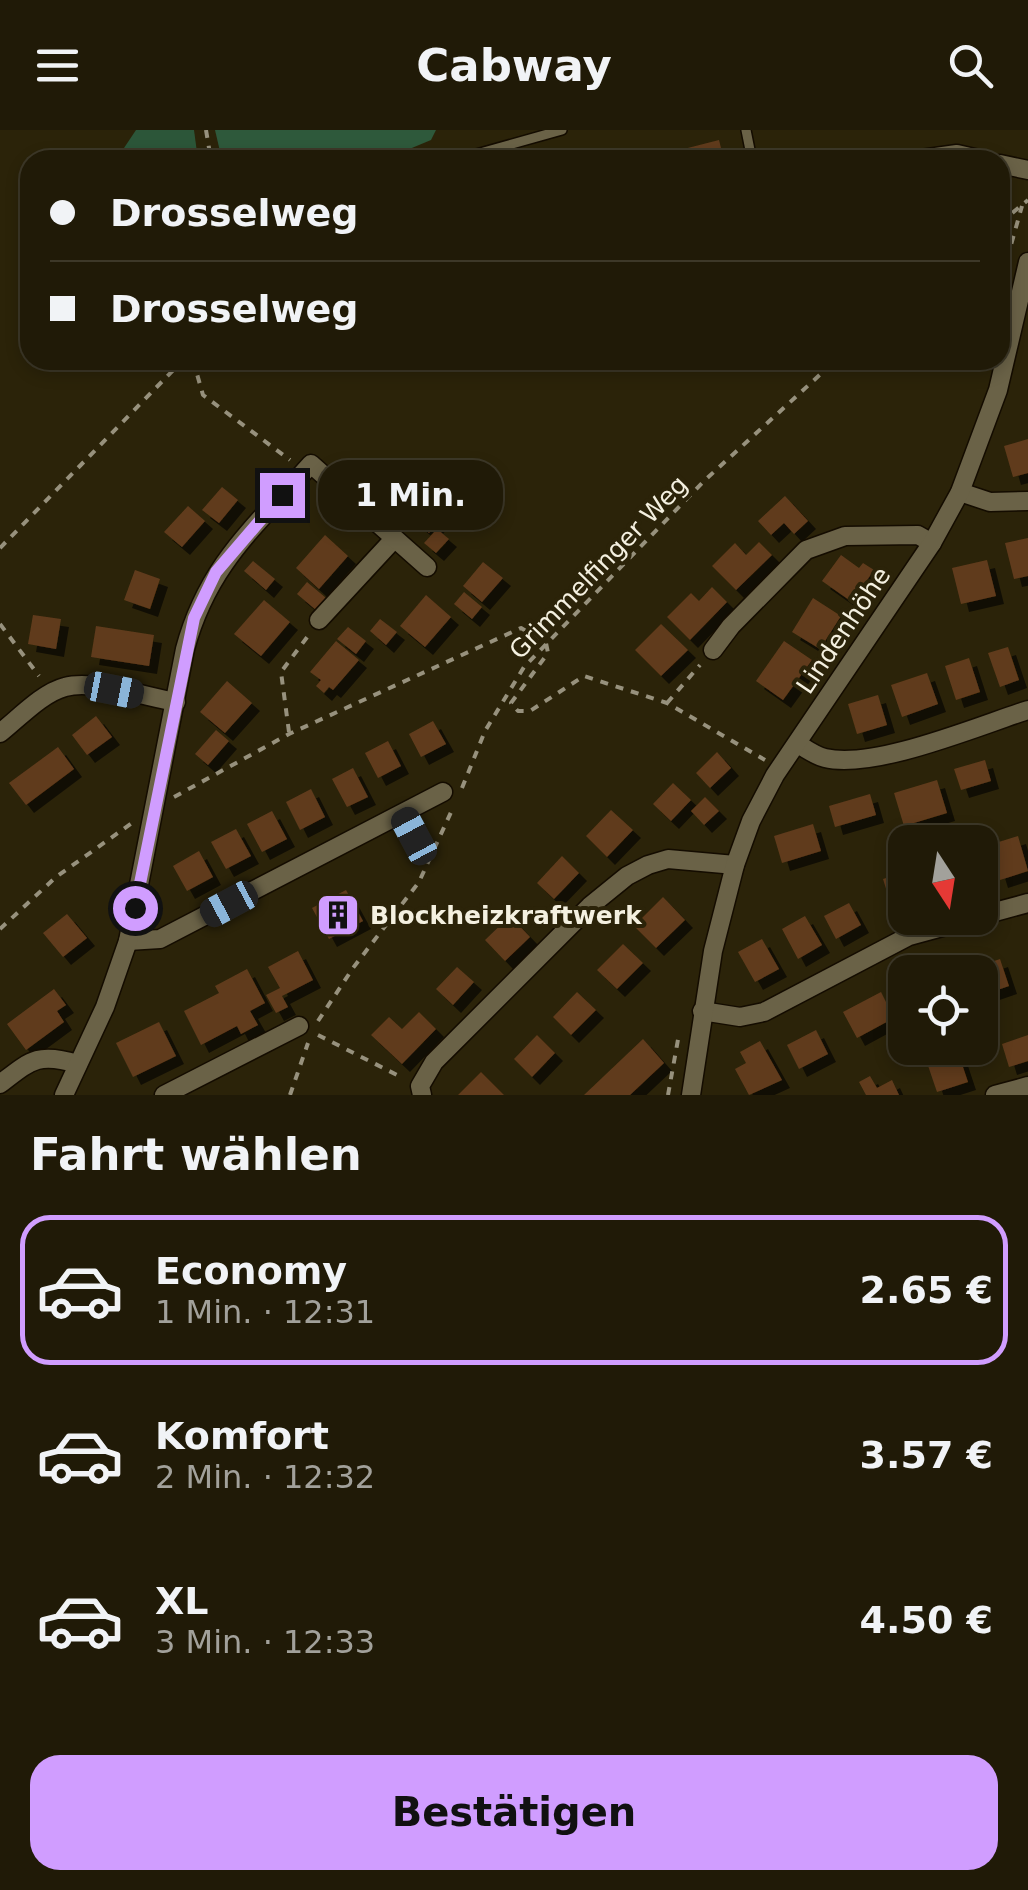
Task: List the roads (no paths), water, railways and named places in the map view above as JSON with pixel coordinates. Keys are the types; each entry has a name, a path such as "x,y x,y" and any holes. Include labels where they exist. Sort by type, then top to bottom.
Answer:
{"street":[{"name":"Lindenhöhe","path":"1010,339 1028,262"},
{"name":"Lindenhöhe","path":"690,1095 713,951 735,865 751,821 775,775 932,543 960,492 1003,370"},
{"path":"64,1095 105,1007 128,941 194,618 216,572 311,464 426,568"},
{"path":"960,492 990,502 1028,501"},
{"name":"Lindenhöhe","path":"712,650 806,550 845,536 918,535 932,543"},
{"path":"319,620 394,539"},
{"path":"0,733 65,686 83,684 176,702"},
{"path":"798,744 824,758 856,760 888,754 1028,710"},
{"path":"128,941 160,940 442,792"},
{"path":"403,814 414,836"},
{"path":"421,1091 434,1062 590,906 627,876 668,859 735,865"},
{"path":"998,912 1028,904"},
{"path":"702,1011 740,1017 764,1012 913,935"},
{"path":"164,1095 270,1051 306,1029"},
{"path":"0,1084 32,1060 52,1056 78,1064"},
{"path":"995,1095 1028,1086"}],"lane":[{"path":"491,150 562,130"}],"place":[{"name":"Blockheizkraftwerk","path":"338,915"}]}
